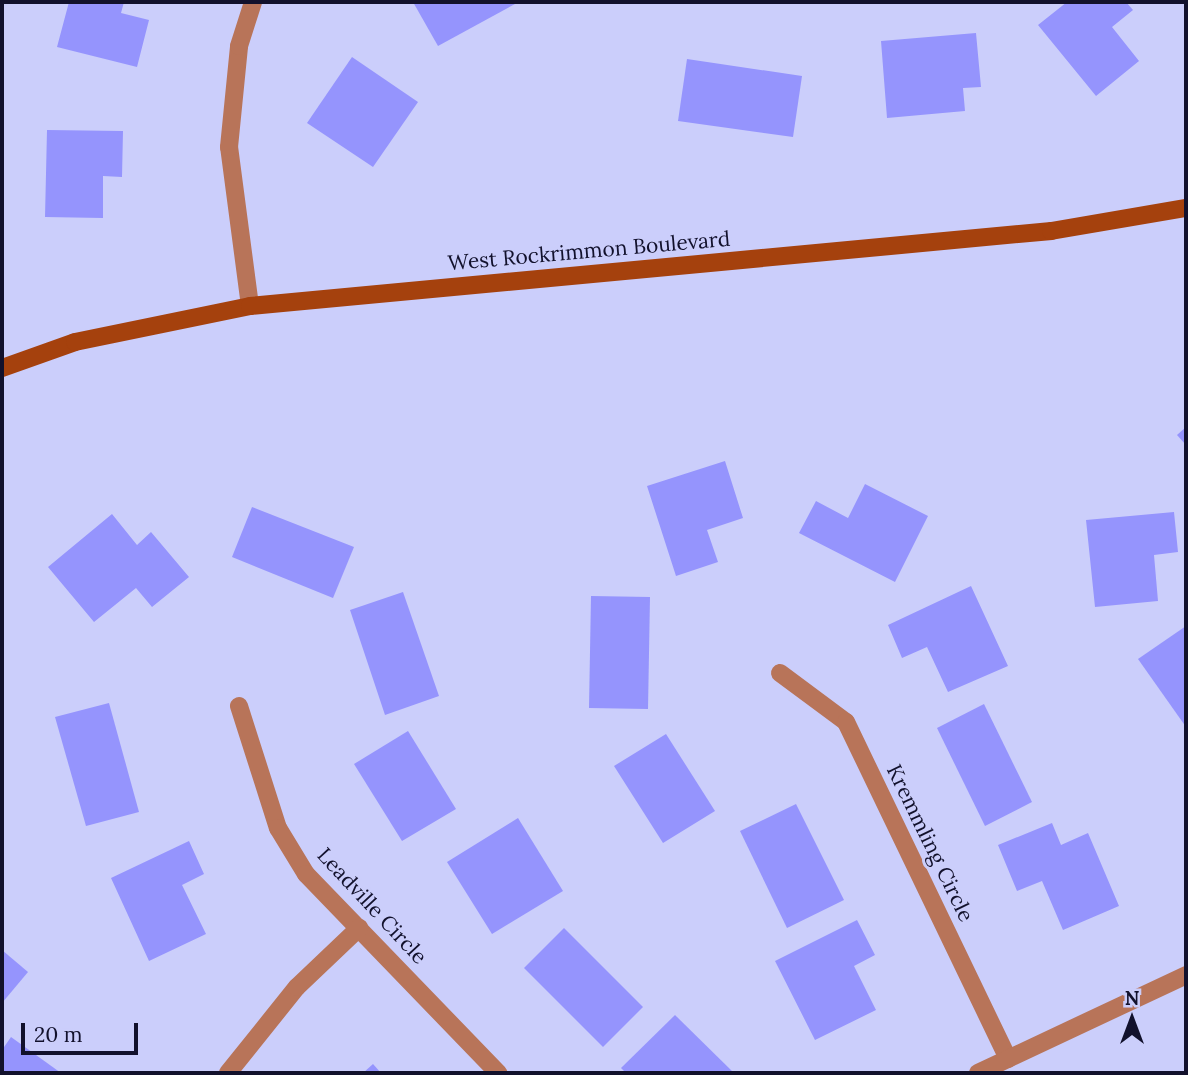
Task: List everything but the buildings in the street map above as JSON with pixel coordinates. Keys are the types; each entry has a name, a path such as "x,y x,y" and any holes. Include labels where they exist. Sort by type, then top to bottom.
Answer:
{"main road":[{"name":"West Rockrimmon Boulevard","path":"2,369 75,342 250,306 1051,231 1186,208"}],"street":[{"path":"250,306 229,147 239,46 253,2"},
{"name":"Kremmling Circle","path":"780,673 846,722 1008,1059"},
{"name":"Leadville Circle","path":"239,706 278,828 306,874 498,1073"},
{"path":"228,1073 297,987 359,929"},
{"path":"978,1073 1186,975"}]}
